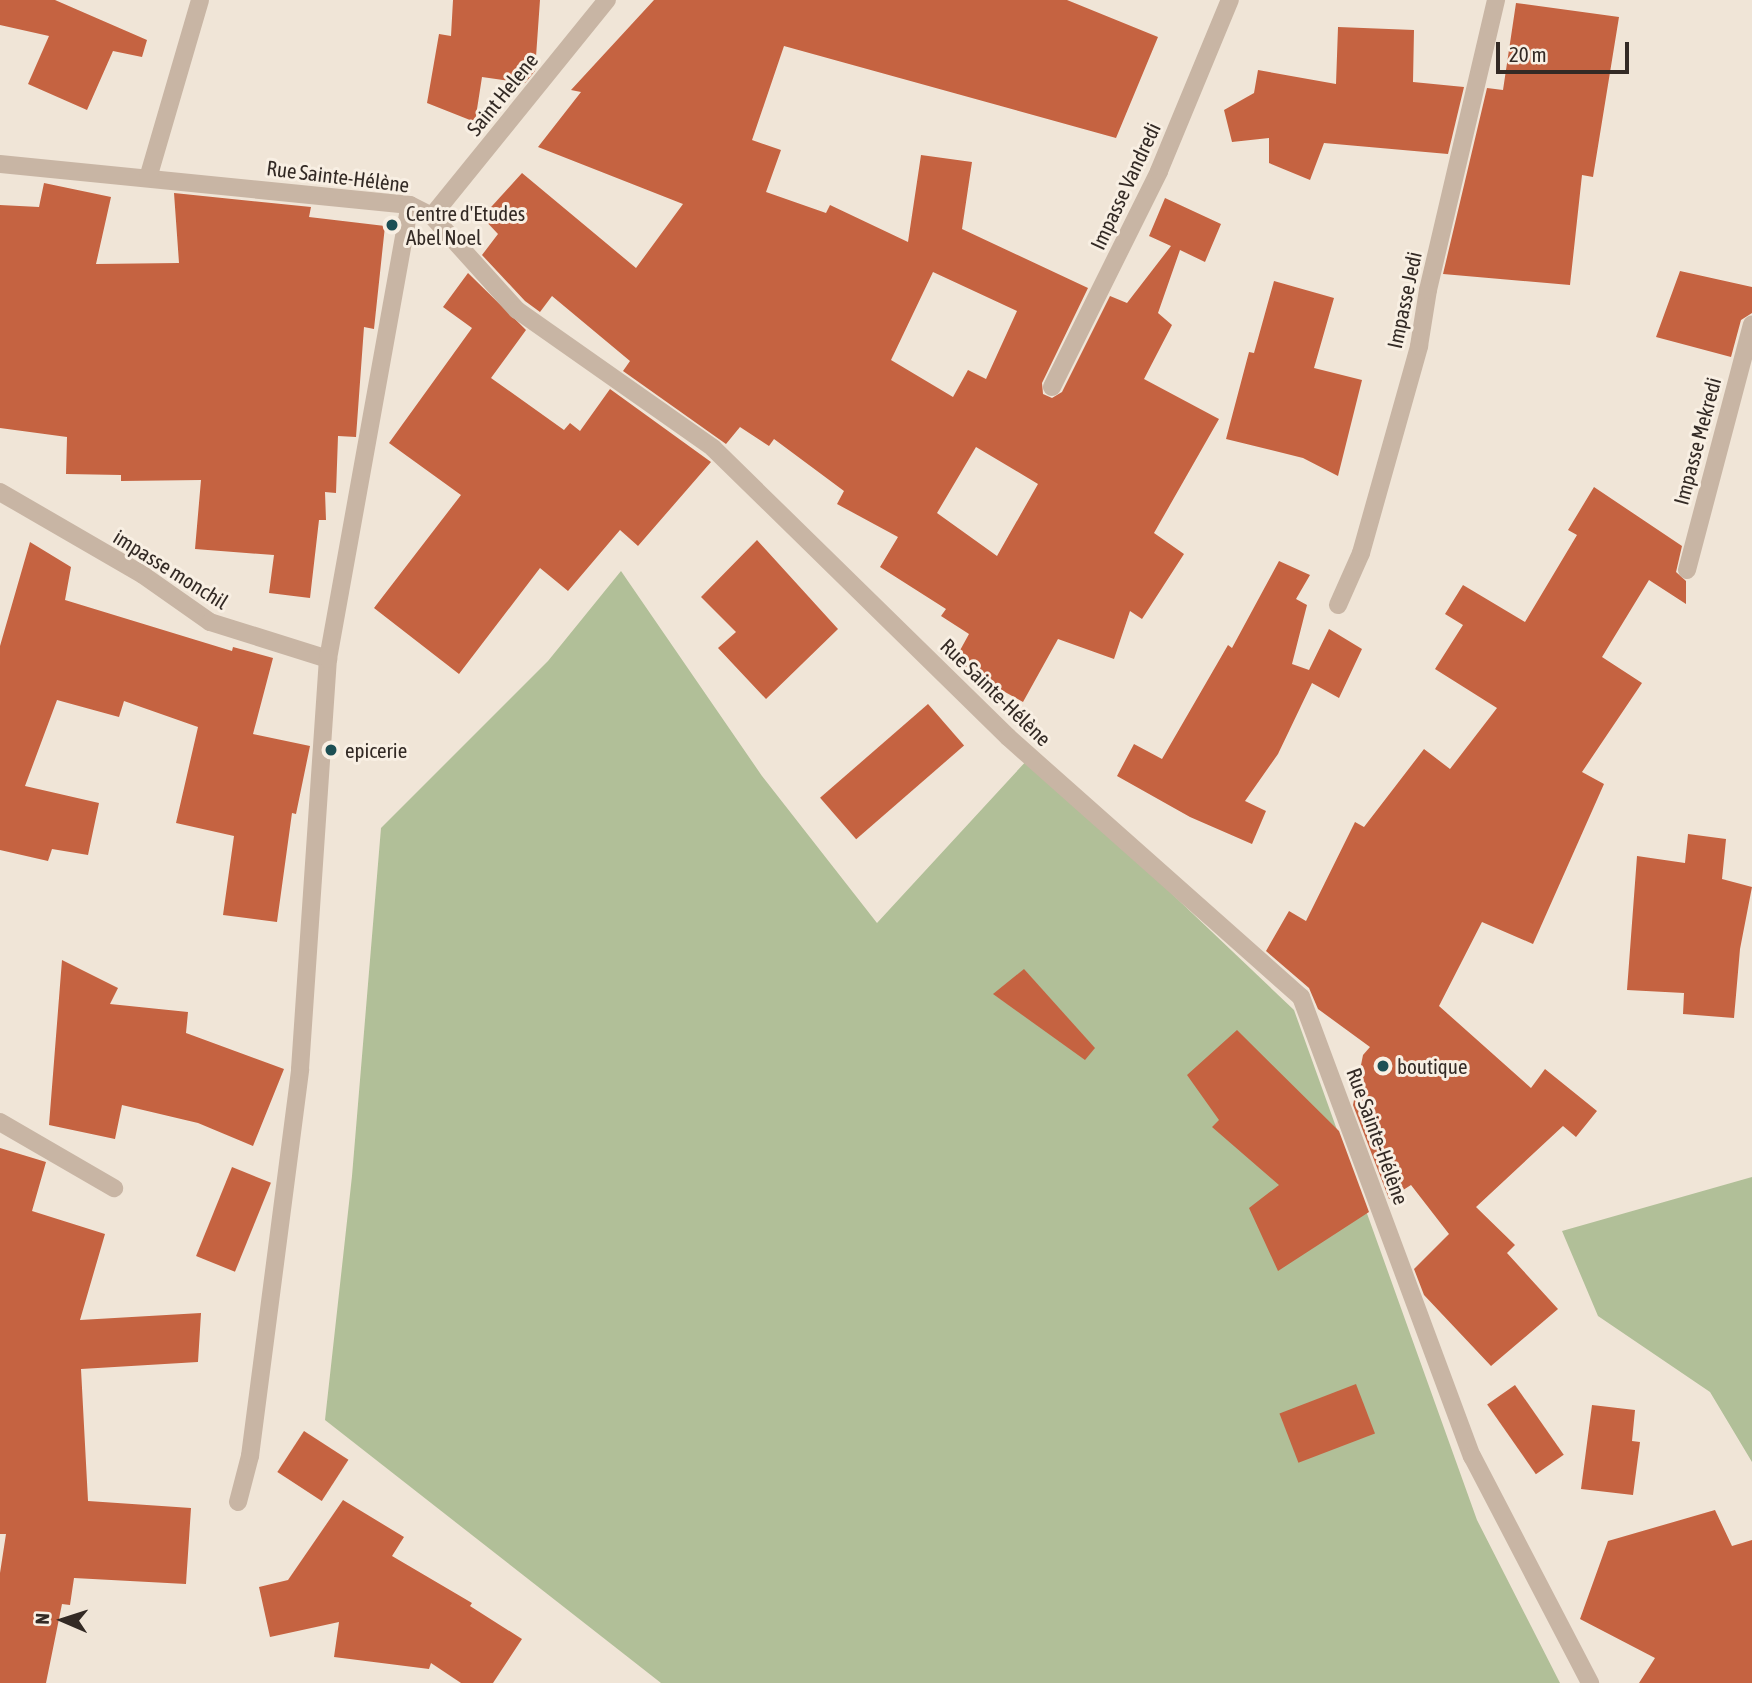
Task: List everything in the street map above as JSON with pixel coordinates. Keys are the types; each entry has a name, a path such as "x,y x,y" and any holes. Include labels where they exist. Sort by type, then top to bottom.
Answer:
{"street":[{"path":"148,178 200,0"},
{"name":"Saint Helene","path":"432,216 607,0"},
{"name":"Impasse Vandredi","path":"1052,387 1159,171 1230,0"},
{"name":"Impasse Jedi","path":"1338,605 1361,553 1419,346 1428,290 1496,0"},
{"name":"Rue Sainte-Hélène","path":"0,164 410,205 432,216 517,310 713,448 1007,737 1303,999 1472,1456 1590,1683"},
{"path":"238,1502 250,1456 300,1069 328,659 410,205"},
{"name":"Impasse Mekredi","path":"1687,570 1752,324"},
{"name":"impasse monchil","path":"0,492 143,575 210,622 328,659"},
{"path":"0,1122 114,1188"}],"green space":[{"path":"621,571 762,776 877,923 1029,758 1294,1010 1477,1520 1560,1683 661,1683 325,1420 352,1176 381,828 548,661"},
{"path":"1752,1177 1752,1462 1710,1392 1598,1316 1562,1231"}],"building":[{"path":"0,0 55,0 147,40 142,57 113,51 87,110 28,84 49,36 0,25"},
{"path":"453,0 540,0 535,71 525,83 482,77 475,122 427,103 439,34 451,36"},
{"path":"654,0 1067,0 1158,37 1116,138 784,46 752,140 781,150 766,192 826,213 830,205 908,242 921,155 972,162 962,229 1088,288 1042,383 1043,394 1052,398 1062,392 1110,296 1127,303 1171,246 1149,236 1165,198 1221,224 1205,262 1180,250 1158,313 1172,325 1144,379 1219,419 1154,533 1184,554 1142,619 1130,611 1114,659 1058,639 1023,702 953,663 969,634 941,616 946,609 880,567 898,537 837,504 844,491 774,439 769,446 740,427 726,444 623,371 630,361 552,296 540,312 525,301 482,255 498,234 482,217 522,173 636,268 683,204 538,147 581,92 571,90","holes":["933,272 1017,311 986,379 968,370 953,397 891,360","976,447 1038,484 997,556 937,513"]},
{"path":"1516,3 1619,17 1593,177 1582,175 1570,285 1443,274 1487,88 1503,90"},
{"path":"1338,27 1414,30 1413,82 1464,87 1448,154 1324,143 1310,180 1269,163 1269,138 1232,142 1224,110 1254,93 1258,70 1336,84"},
{"path":"44,183 111,197 96,264 179,263 174,193 311,207 309,217 385,226 374,329 364,327 356,437 338,436 336,493 325,492 326,520 319,520 310,598 269,593 274,555 195,549 201,480 121,481 121,475 66,474 67,437 0,428 0,205 39,207"},
{"path":"1680,271 1752,287 1752,313 1741,320 1731,357 1656,337"},
{"path":"468,273 526,330 491,378 564,430 570,423 580,431 610,389 711,462 638,546 620,530 568,591 540,568 459,674 374,608 461,495 389,443 472,328 443,307"},
{"path":"1274,281 1334,298 1314,368 1362,380 1338,476 1303,458 1226,439 1249,352 1254,353"},
{"path":"1594,487 1682,546 1676,572 1686,581 1686,604 1649,580 1602,657 1642,683 1582,772 1604,784 1533,944 1482,922 1439,1006 1531,1088 1545,1069 1597,1111 1576,1137 1563,1126 1476,1207 1515,1245 1507,1253 1558,1309 1491,1366 1424,1295 1414,1269 1449,1234 1411,1185 1389,1199 1353,1105 1363,1055 1370,1047 1318,1009 1309,988 1266,951 1289,911 1306,921 1355,822 1364,827 1424,749 1450,769 1497,708 1435,669 1463,625 1445,614 1463,585 1525,622 1577,535 1568,530"},
{"path":"757,540 838,629 766,699 718,648 736,632 701,597"},
{"path":"30,542 71,567 65,600 232,651 233,647 273,658 253,734 310,746 296,814 292,813 277,922 223,915 234,836 176,823 198,727 124,701 119,717 57,700 25,786 99,803 88,855 52,849 48,861 0,850 0,646"},
{"path":"1279,561 1310,575 1296,599 1307,605 1292,664 1309,670 1329,629 1362,649 1339,698 1312,683 1278,754 1245,801 1266,811 1252,844 1190,817 1117,776 1134,744 1162,759 1228,645 1232,648"},
{"path":"928,704 964,746 856,839 820,798"},
{"path":"1688,834 1726,839 1722,879 1752,887 1740,949 1734,1018 1683,1014 1684,993 1627,990 1637,856 1685,863"},
{"path":"62,960 118,988 110,1004 188,1012 186,1033 284,1069 253,1146 198,1123 122,1105 115,1139 49,1125"},
{"path":"1024,969 1095,1048 1085,1060 993,994"},
{"path":"1237,1030 1339,1131 1369,1212 1278,1271 1249,1208 1279,1185 1212,1127 1219,1120 1187,1075"},
{"path":"0,1148 46,1162 32,1211 105,1234 80,1320 201,1313 198,1362 81,1369 88,1501 191,1508 186,1584 74,1578 70,1605 62,1604 46,1683 0,1683 0,1573 6,1534 0,1534"},
{"path":"232,1167 271,1183 235,1272 196,1256"},
{"path":"1356,1384 1375,1433 1298,1463 1279,1413"},
{"path":"1515,1385 1564,1455 1536,1474 1487,1405"},
{"path":"1592,1405 1635,1410 1632,1441 1640,1442 1633,1495 1581,1489"},
{"path":"304,1431 348,1460 322,1501 277,1472"},
{"path":"343,1500 404,1537 392,1556 472,1603 470,1606 522,1639 493,1683 461,1683 431,1663 429,1669 334,1657 339,1622 270,1637 259,1587 288,1580"},
{"path":"1715,1510 1732,1546 1752,1540 1752,1683 1639,1683 1655,1658 1580,1619 1608,1541"}],"place":[{"name":"Centre d'Etudes Abel Noel","path":"392,225"},
{"name":"epicerie","path":"331,750"},
{"name":"boutique","path":"1383,1066"}]}
